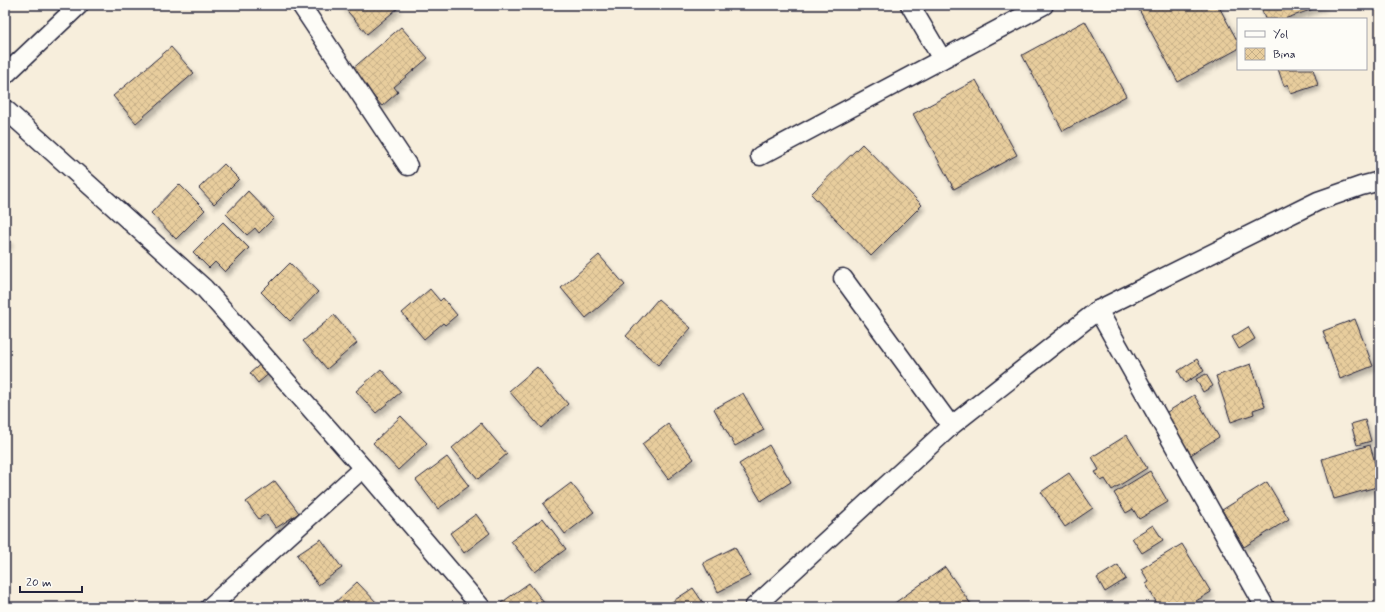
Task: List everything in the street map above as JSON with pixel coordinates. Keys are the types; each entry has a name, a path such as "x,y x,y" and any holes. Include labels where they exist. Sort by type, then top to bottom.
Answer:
{"street":[{"path":"5,75 79,5"},
{"path":"301,5 408,166"},
{"path":"910,5 942,59"},
{"path":"760,156 1044,5"},
{"path":"5,109 204,288 363,468 481,607"},
{"path":"754,607 951,426 1098,310 1318,201 1380,181"},
{"path":"843,278 951,426"},
{"path":"1098,310 1265,607"},
{"path":"210,607 363,468"}],"building":[{"path":"342,5 395,5 398,8 367,34"},
{"path":"1218,5 1237,40 1237,50 1178,82 1137,6"},
{"path":"1260,5 1325,5 1287,18 1265,18"},
{"path":"1085,21 1126,96 1063,131 1022,55"},
{"path":"401,27 428,58 394,87 398,92 382,106 351,70"},
{"path":"171,47 194,73 136,123 113,96"},
{"path":"1278,70 1313,70 1318,85 1291,94 1288,84 1284,86"},
{"path":"976,80 1017,155 954,189 913,114"},
{"path":"862,144 922,205 871,256 811,194"},
{"path":"224,164 239,179 214,204 199,188"},
{"path":"179,184 205,210 176,239 151,213"},
{"path":"248,191 274,218 259,233 255,228 247,235 226,214"},
{"path":"223,222 249,248 225,272 215,262 209,268 193,252"},
{"path":"5,238 10,241 5,248"},
{"path":"599,255 625,285 586,318 561,288"},
{"path":"290,263 318,292 290,321 261,292"},
{"path":"430,289 440,301 443,298 457,315 445,325 443,323 424,339 402,313"},
{"path":"658,299 691,328 658,365 626,336"},
{"path":"334,315 357,343 327,369 303,341"},
{"path":"1355,319 1373,366 1340,379 1323,331"},
{"path":"1248,327 1255,339 1239,349 1232,337"},
{"path":"1197,359 1204,371 1185,383 1178,371"},
{"path":"263,362 271,372 258,383 250,373"},
{"path":"1251,364 1265,406 1253,410 1254,414 1231,422 1216,376"},
{"path":"537,367 568,404 541,428 509,391"},
{"path":"381,369 401,392 376,413 356,391"},
{"path":"1206,374 1213,386 1203,392 1196,379"},
{"path":"743,393 764,430 735,446 714,409"},
{"path":"1194,395 1219,437 1189,456 1164,414"},
{"path":"401,416 427,443 398,470 373,443"},
{"path":"1365,420 1371,441 1357,445 1351,424"},
{"path":"481,423 507,454 478,479 452,448"},
{"path":"668,424 694,459 668,479 642,444"},
{"path":"1127,435 1147,468 1112,490 1105,479 1101,481 1095,472 1099,470 1092,457"},
{"path":"769,445 791,482 761,501 739,464"},
{"path":"1370,445 1380,480 1380,486 1334,499 1322,459"},
{"path":"447,457 469,486 438,509 416,480"},
{"path":"1150,471 1168,502 1139,519 1133,509 1126,513 1114,493"},
{"path":"1069,473 1093,508 1065,527 1041,492"},
{"path":"275,481 299,513 276,528 266,514 259,519 246,502"},
{"path":"1267,482 1289,519 1244,547 1222,510"},
{"path":"571,483 594,512 565,534 543,504"},
{"path":"476,514 490,533 464,553 450,533"},
{"path":"543,518 566,549 535,572 511,541"},
{"path":"1153,525 1163,540 1142,553 1132,538"},
{"path":"321,539 342,568 318,585 297,555"},
{"path":"1182,544 1211,592 1186,607 1159,607 1146,584 1149,582 1141,569"},
{"path":"735,547 750,576 718,592 703,563"},
{"path":"1118,565 1126,579 1105,592 1097,578"},
{"path":"945,567 973,607 889,607"},
{"path":"357,582 379,605 377,607 330,607"},
{"path":"529,583 547,607 504,607 501,603"},
{"path":"693,588 706,607 664,607"},
{"path":"432,603 435,607 427,607"}]}
